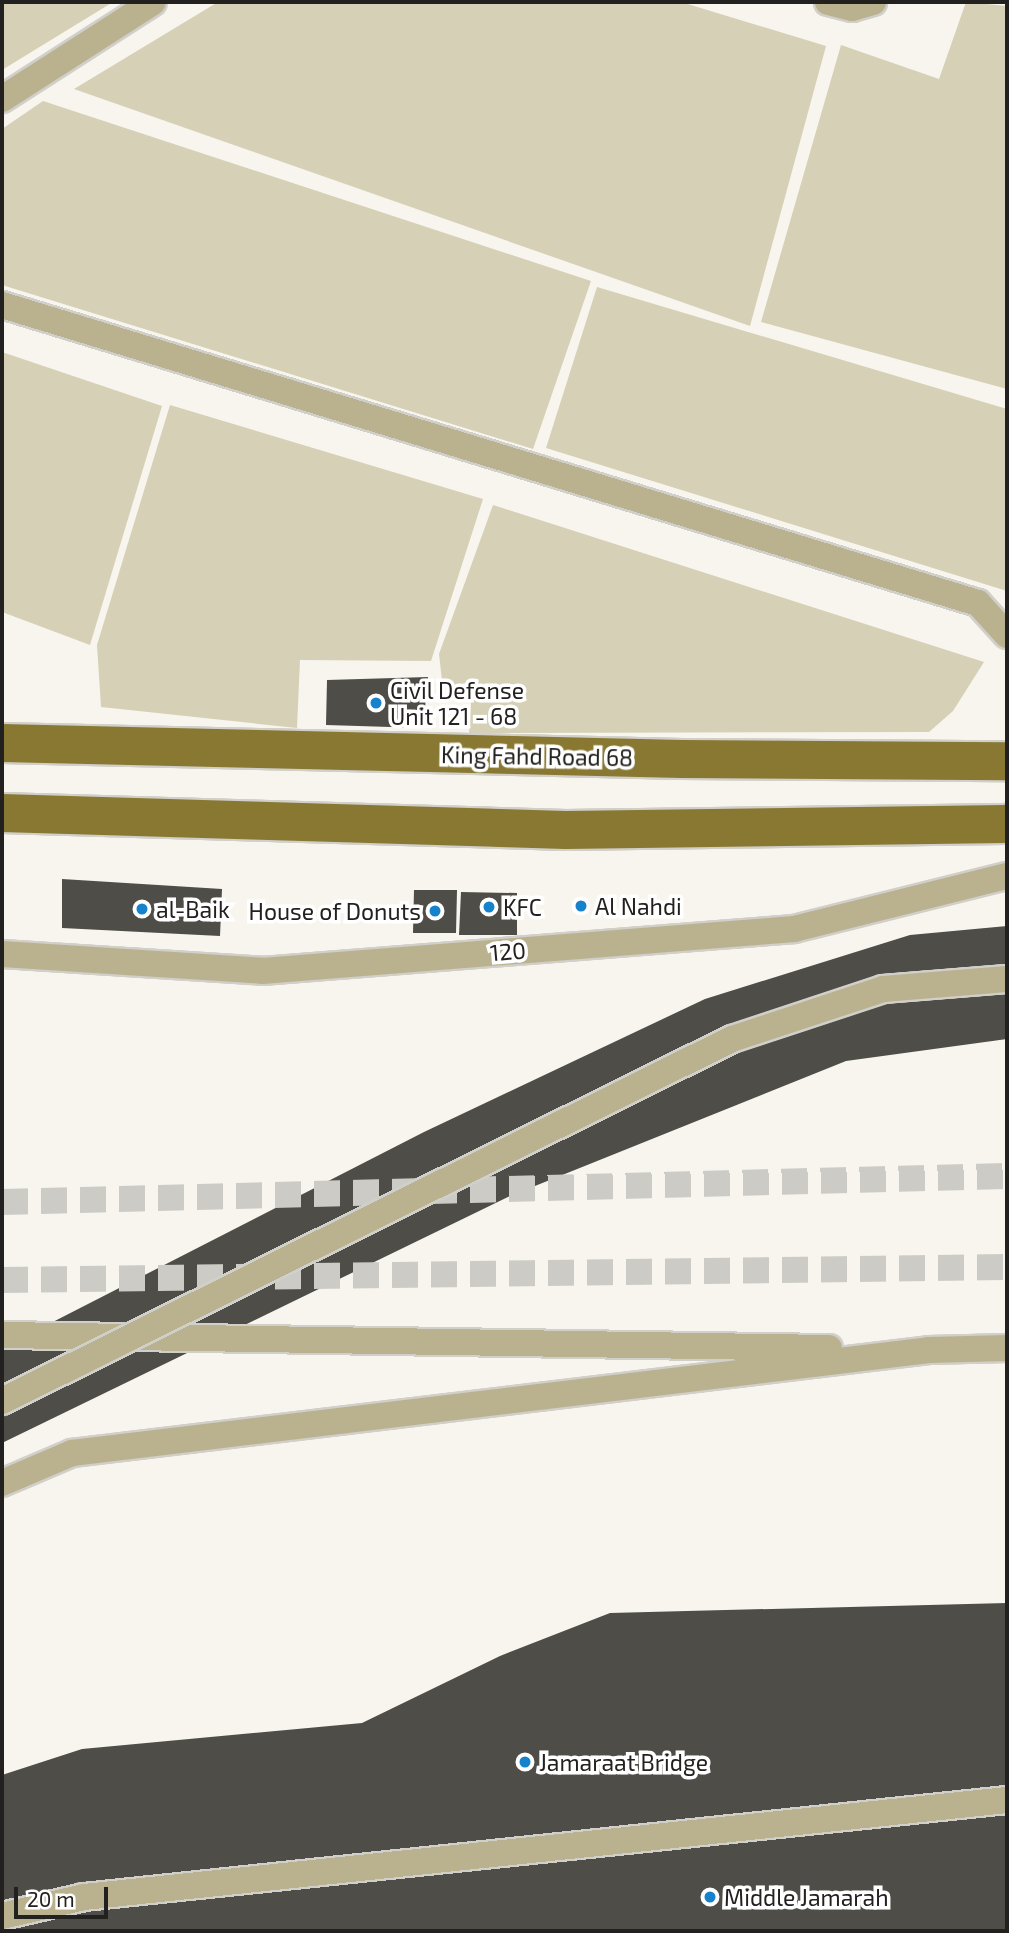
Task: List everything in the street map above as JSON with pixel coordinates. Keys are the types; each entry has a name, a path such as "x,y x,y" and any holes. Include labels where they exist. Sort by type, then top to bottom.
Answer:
{"main road":[{"name":"King Fahd Road 68","path":"2,743 682,759 1007,761"},
{"path":"2,813 566,830 1007,824"}],"street":[{"path":"2,99 153,2"},
{"path":"828,2 852,8 873,2"},
{"path":"2,305 978,603 1007,635"},
{"name":"120","path":"2,954 262,971 303,968 794,929 1007,876"},
{"path":"2,1401 732,1039 883,989 1007,979"},
{"path":"2,1335 929,1350 1007,1348"},
{"path":"2,1483 72,1453 929,1350"},
{"path":"2,1916 84,1897 1007,1800"}],"shaded area":[{"path":"2,2 113,2 2,70"},
{"path":"218,2 681,2 826,46 750,326 74,89"},
{"path":"966,2 1007,6 1007,389 761,322 841,45 939,79"},
{"path":"43,101 591,281 533,449 2,285 2,129"},
{"path":"597,287 1007,409 1007,591 546,448"},
{"path":"2,352 162,406 90,645 2,612"},
{"path":"170,405 483,499 431,661 300,660 297,728 101,707 97,645"},
{"path":"493,505 984,662 953,711 929,732 469,733 472,687 443,689 439,654"}],"building":[{"name":"Civil Defense Unit 121 - 68","path":"428,677 423,728 326,725 327,680"},
{"name":"al-Baik","path":"62,879 222,889 220,936 62,928"},
{"name":"House of Donuts","path":"414,890 457,890 456,933 413,933"},
{"name":"KFC","path":"461,892 517,893 517,935 459,935"},
{"path":"1007,926 1007,1039 846,1061 510,1196 2,1443 2,1348 424,1132 705,999 910,935"},
{"name":"Jamaraat Bridge","path":"1007,1603 1007,1931 2,1931 2,1775 82,1749 362,1723 500,1656 610,1613"}],"tunnel":[{"path":"2,1202 1007,1176"},
{"path":"2,1280 1007,1267"}],"place":[{"name":"Civil Defense Unit 121 - 68","path":"376,703"},
{"name":"Al Nahdi","path":"581,906"},
{"name":"KFC","path":"489,907"},
{"name":"al-Baik","path":"142,909"},
{"name":"House of Donuts","path":"435,911"},
{"name":"Jamaraat Bridge","path":"525,1762"},
{"name":"Middle Jamarah","path":"710,1897"}]}
